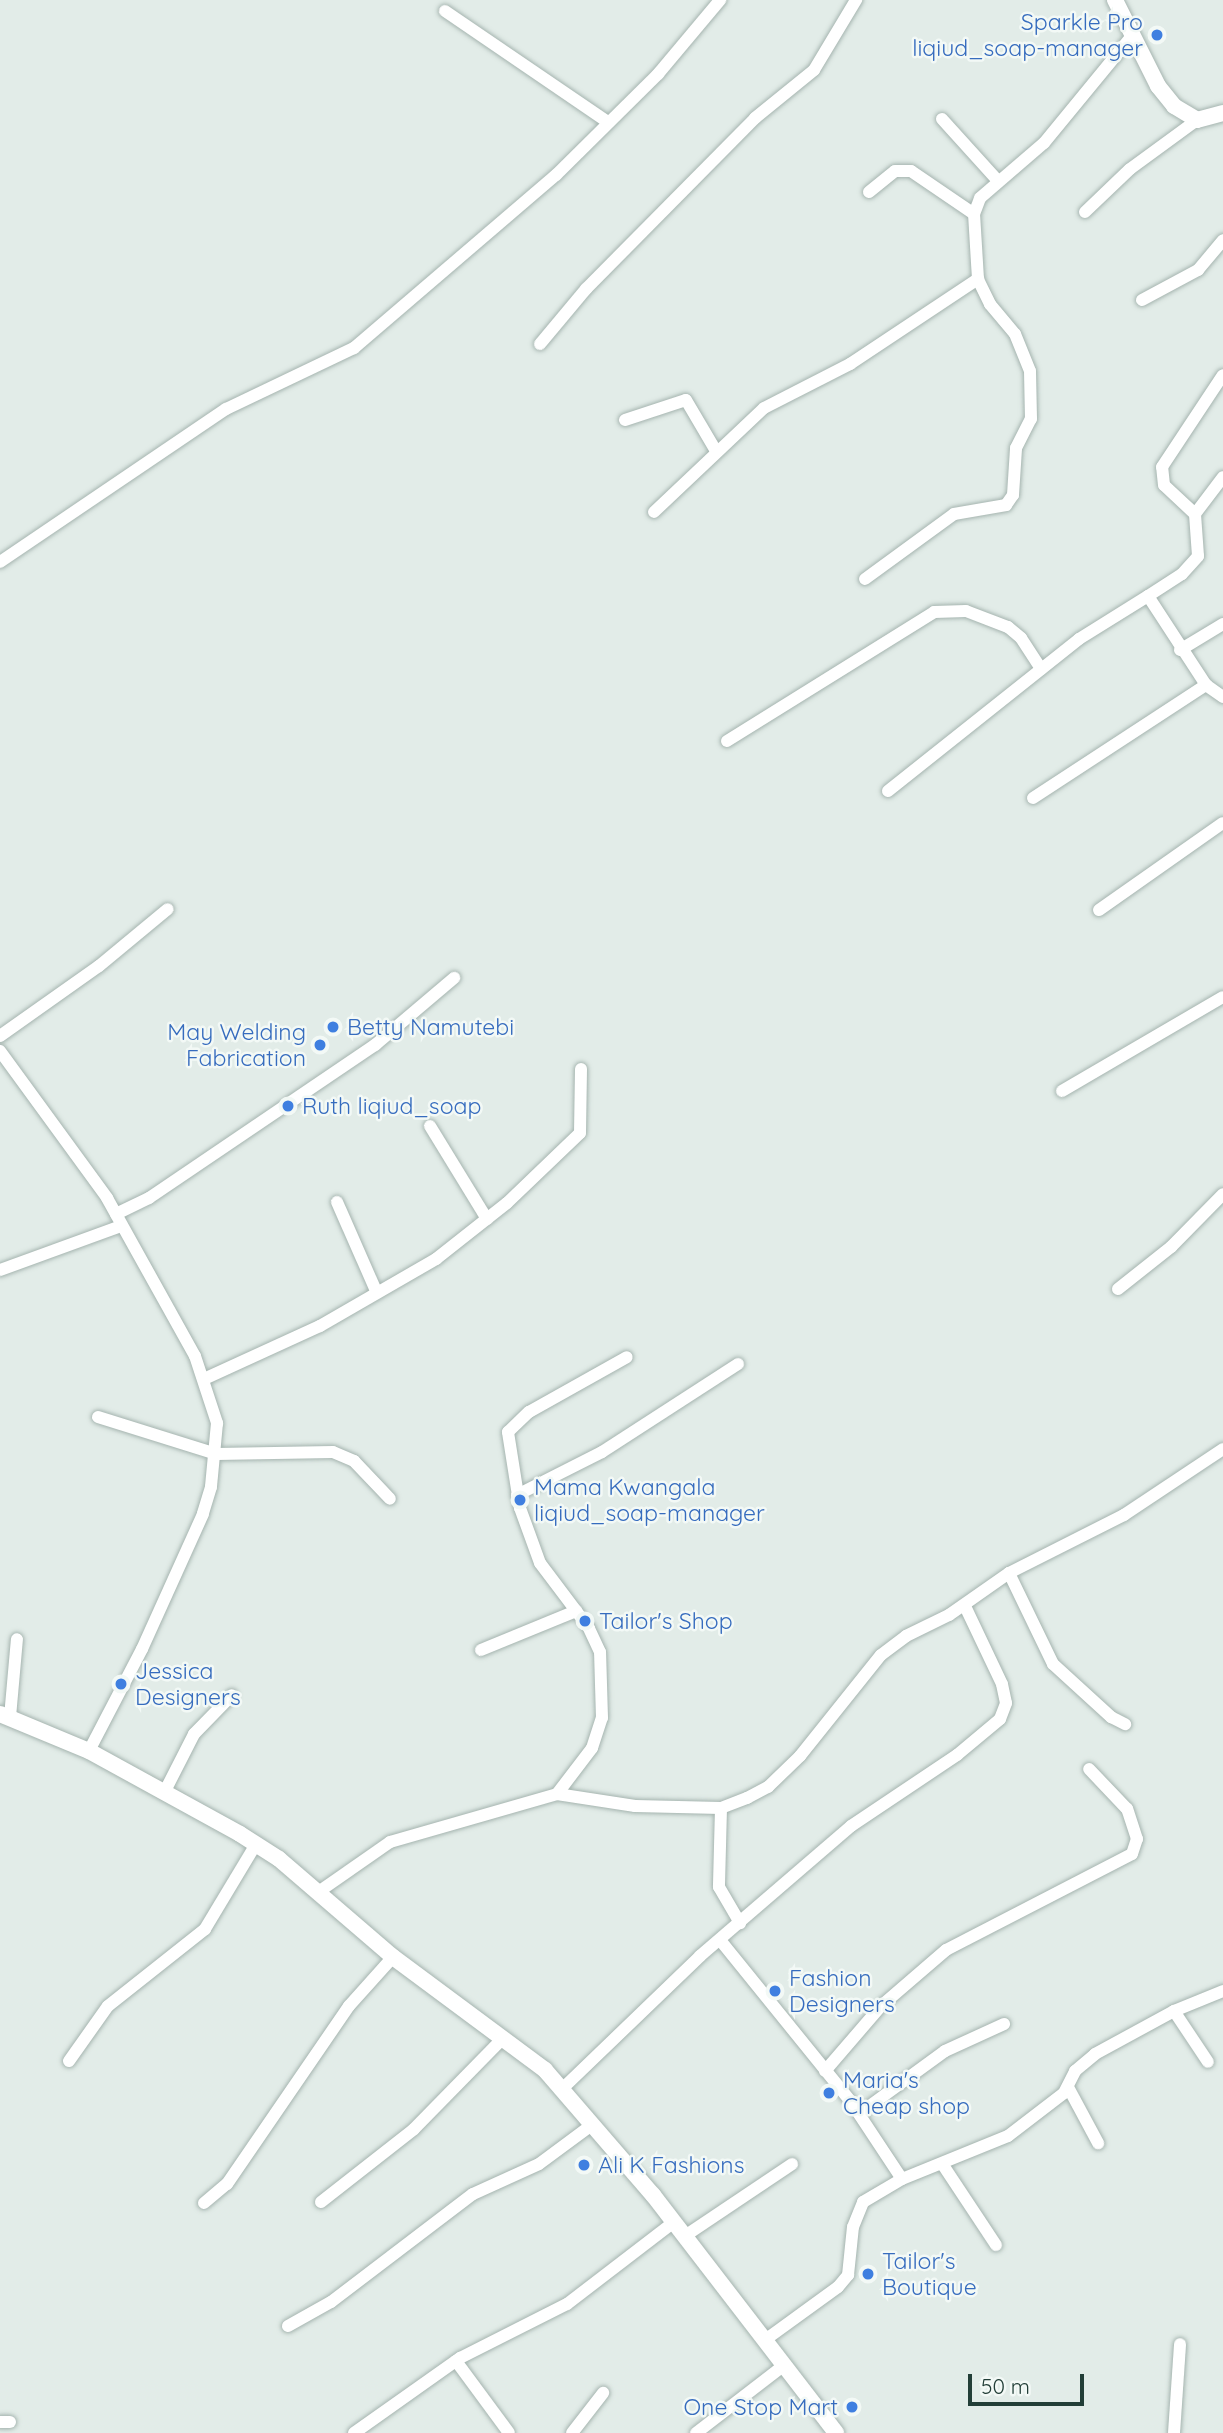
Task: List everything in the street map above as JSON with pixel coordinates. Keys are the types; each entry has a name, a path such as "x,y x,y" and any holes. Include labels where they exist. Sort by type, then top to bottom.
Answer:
{"street":[{"path":"0,562 226,409 354,348 556,175 606,121 658,74 720,0"},
{"path":"540,344 586,289 755,118 814,70 856,0"},
{"path":"1115,0 1158,86 1174,106 1197,120"},
{"path":"445,11 606,121"},
{"path":"865,579 954,514 1006,505 1013,495 1016,448 1031,419 1030,371 1015,334 990,304 978,279 974,214 980,198 1044,143 1132,36"},
{"path":"1085,212 1130,169 1197,120 1223,113"},
{"path":"942,119 998,181"},
{"path":"869,192 895,171 911,171 974,214"},
{"path":"1142,300 1198,270 1223,240"},
{"path":"654,512 706,466 716,451 764,408 850,363 978,279"},
{"path":"1195,514 1164,485 1163,467 1223,375"},
{"path":"625,420 686,400 716,451"},
{"path":"888,791 1105,620 1182,574 1198,556 1195,514 1223,477"},
{"path":"1148,596 1180,650 1206,685 1223,697"},
{"path":"727,741 934,612 966,611 1008,627 1021,638 1041,669"},
{"path":"1180,650 1223,624"},
{"path":"1033,798 1206,685"},
{"path":"1099,910 1223,822"},
{"path":"0,1036 99,966 168,909"},
{"path":"0,1270 119,1220 374,1045 454,978"},
{"path":"1062,1091 1223,997"},
{"path":"0,1051 79,1155 119,1220 204,1379 217,1423 216,1454 203,1514 142,1649 89,1751"},
{"path":"204,1379 320,1326 436,1259 487,1219 580,1133 581,1069"},
{"path":"430,1126 487,1219"},
{"path":"1118,1289 1171,1247 1223,1194"},
{"path":"337,1202 377,1293"},
{"path":"557,1794 592,1748 603,1705 600,1652 576,1611 540,1563 517,1494 508,1442 511,1426 627,1357"},
{"path":"517,1494 602,1452 738,1364"},
{"path":"98,1417 216,1454 324,1449 354,1461 390,1499"},
{"path":"317,1893 390,1842 557,1794 635,1806 721,1808 776,1779 881,1656 905,1636 965,1606 1009,1573 1124,1515 1223,1448"},
{"path":"1009,1573 1053,1664 1111,1717 1125,1724"},
{"path":"562,2089 720,1940 851,1826 957,1755 1000,1719 1006,1703 1002,1684 965,1606"},
{"path":"481,1650 576,1611"},
{"path":"17,1639 5,1716 89,1751 257,1844 393,1957 503,2038 562,2089 593,2124 674,2222 836,2433"},
{"path":"165,1791 194,1734 232,1695"},
{"path":"825,2071 867,2020 946,1950 1132,1854 1138,1839 1127,1809 1089,1769"},
{"path":"721,1808 719,1887 740,1923"},
{"path":"69,2061 108,2006 200,1935 257,1844"},
{"path":"720,1940 860,2113 902,2179"},
{"path":"204,2203 227,2184 349,2006 393,1957"},
{"path":"765,2340 838,2287 851,2264 853,2227 863,2202 902,2179 943,2165 1008,2136 1068,2087 1075,2071 1095,2054 1174,2011 1223,1992"},
{"path":"1174,2011 1208,2062"},
{"path":"860,2113 945,2052 1004,2024"},
{"path":"321,2202 414,2129 503,2038"},
{"path":"1068,2087 1098,2143"},
{"path":"288,2326 331,2302 473,2194 539,2164 593,2124"},
{"path":"685,2236 792,2164"},
{"path":"943,2165 996,2245"},
{"path":"354,2433 456,2361 567,2304 674,2222"},
{"path":"1174,2433 1180,2344"},
{"path":"456,2361 509,2433"},
{"path":"696,2433 783,2366"},
{"path":"572,2433 603,2393"}],"place":[{"name":"Sparkle Pro liqiud_soap-manager","path":"1157,35"},
{"name":"Betty Namutebi","path":"333,1027"},
{"name":"May Welding Fabrication","path":"320,1045"},
{"name":"Ruth liqiud_soap","path":"288,1106"},
{"name":"Mama Kwangala liqiud_soap-manager","path":"520,1500"},
{"name":"Tailor's Shop","path":"585,1621"},
{"name":"Jessica Designers","path":"121,1684"},
{"name":"Fashion Designers","path":"775,1991"},
{"name":"Maria's Cheap shop","path":"829,2093"},
{"name":"Ali K Fashions","path":"584,2165"},
{"name":"Tailor's Boutique","path":"868,2274"},
{"name":"One Stop Mart","path":"852,2407"}]}
